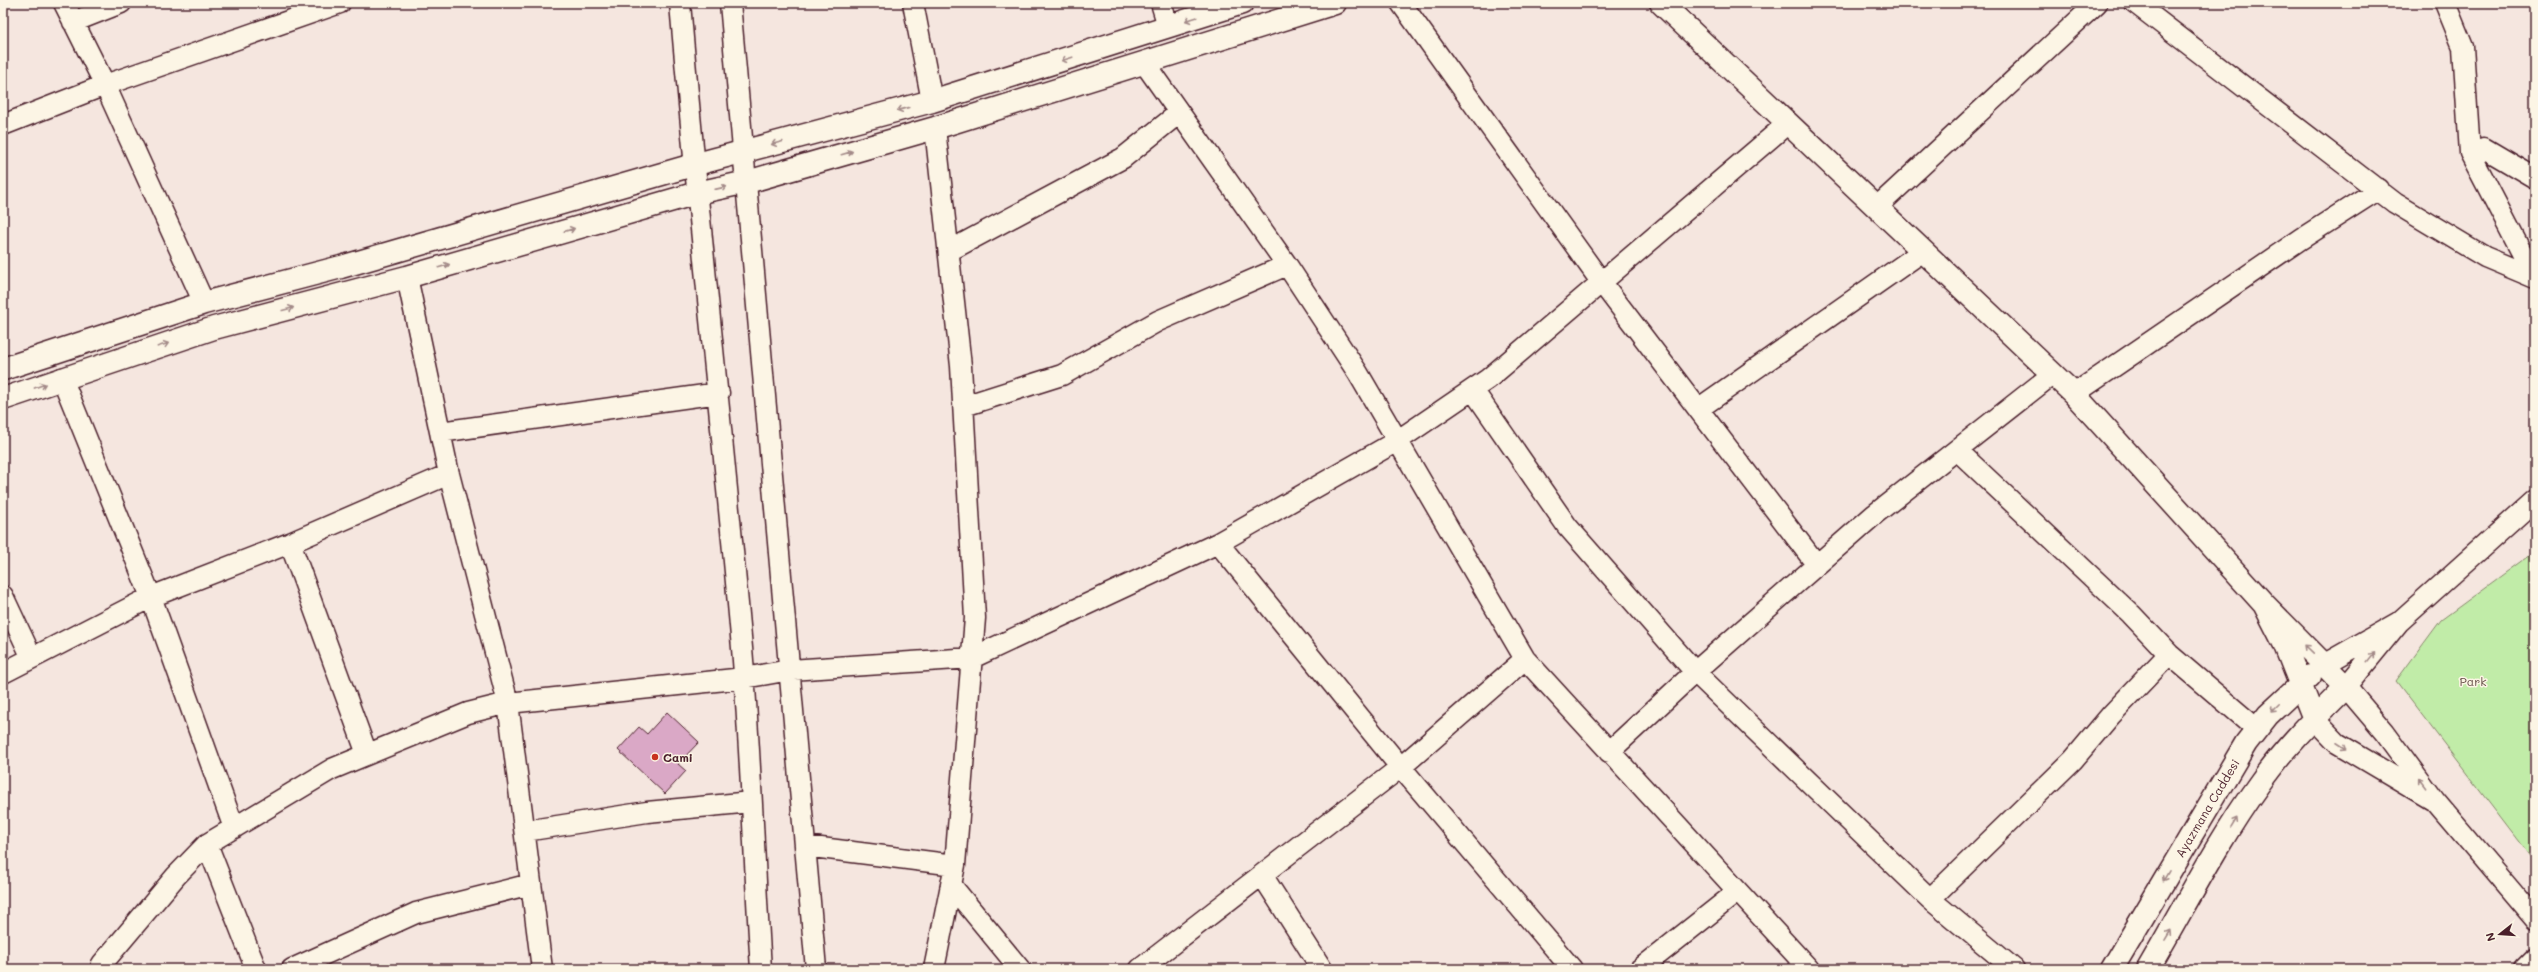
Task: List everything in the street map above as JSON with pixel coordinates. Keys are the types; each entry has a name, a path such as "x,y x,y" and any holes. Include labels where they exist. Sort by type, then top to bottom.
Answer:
{"main road":[{"path":"3,369 204,303 341,267 694,165 932,101 1242,3"},
{"path":"3,399 214,328 407,277 697,193 747,182 935,128 1145,64 1335,3"},
{"path":"1652,3 1668,9 2074,394 2264,604 2346,686 2279,757 2258,785 2148,969"},
{"path":"1136,37 1145,64"},
{"path":"932,101 935,128"},
{"path":"52,352 62,378"},
{"path":"2264,604 2284,643 2314,719"},
{"name":"Ayazmana Caddesi","path":"2112,969 2232,765 2257,729 2268,715 2300,684 2325,664"}],"street":[{"path":"64,3 104,85 204,303"},
{"path":"73,22 121,3"},
{"path":"3,125 104,85 340,3"},
{"path":"680,3 694,165 719,393 744,678 761,969"},
{"path":"730,3 816,969"},
{"path":"913,3 932,101"},
{"path":"1161,3 1168,26"},
{"path":"1401,3 1602,283 1817,565"},
{"path":"1877,206 2097,3"},
{"path":"2445,3 2463,47 2470,153 2535,278"},
{"path":"2138,4 2379,189 2395,203 2485,257 2535,278"},
{"path":"1145,64 1287,265 1358,372 1525,659 1809,969"},
{"path":"949,251 1123,158 1179,113"},
{"path":"101,967 176,876 207,844 332,769 468,713 508,703 744,678 790,670 972,658 1218,543 1397,441 1488,379 1788,123"},
{"path":"934,969 955,865 975,618 964,406 935,128"},
{"path":"2470,153 2484,148 2535,178"},
{"path":"2074,394 2301,239 2379,189"},
{"path":"1698,409 1923,251"},
{"path":"964,406 1062,375 1158,320 1287,265"},
{"path":"407,277 449,474 508,703 542,969"},
{"path":"1609,752 1695,672 1875,514 1958,451 2053,374"},
{"path":"62,378 151,596 234,828"},
{"path":"1473,390 1566,526 1695,672 1930,899 2014,969"},
{"path":"440,432 719,393"},
{"path":"1958,451 2131,614 2169,654 2257,729"},
{"path":"3,673 151,596 290,543 449,474"},
{"path":"2535,500 2399,622 2346,686 2385,733 2435,801 2535,919"},
{"path":"290,543 367,754"},
{"path":"1218,543 1401,767 1572,969"},
{"path":"3,596 32,658"},
{"path":"2325,664 2399,622"},
{"path":"1930,899 2073,760 2111,715 2169,654"},
{"path":"1140,969 1401,767 1525,659"},
{"path":"2314,719 2337,743 2435,801"},
{"path":"525,831 647,812 751,802"},
{"path":"207,844 256,969"},
{"path":"805,846 955,865"},
{"path":"1262,875 1322,969"},
{"path":"292,969 416,913 532,884"},
{"path":"951,885 1020,969"},
{"path":"1640,969 1737,892"},
{"path":"2524,969 2535,958"}],"green space":[{"name":"Park","path":"2535,551 2535,863 2396,681 2441,620"}],"building":[{"name":"Cami","path":"667,712 699,742 678,764 686,771 665,794 618,750 639,727 647,734"}],"place":[{"name":"Cami","path":"655,757"}]}
